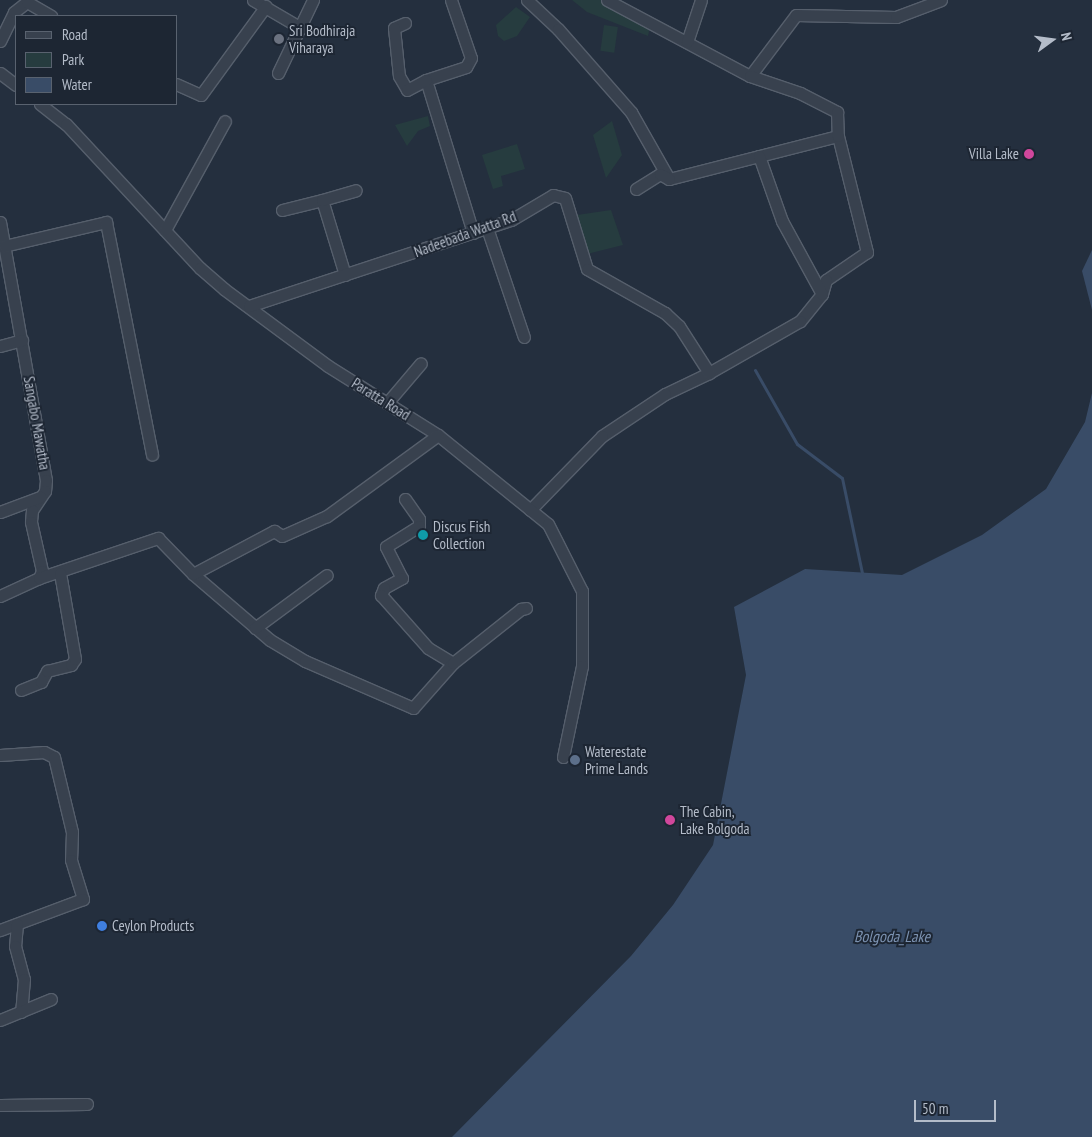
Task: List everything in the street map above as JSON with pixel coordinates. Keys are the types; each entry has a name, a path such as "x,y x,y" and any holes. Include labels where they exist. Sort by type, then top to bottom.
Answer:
{"street":[{"path":"252,0 266,6 301,28"},
{"path":"278,73 301,28 312,0"},
{"path":"404,23 394,28 399,76 407,90 426,80 466,67 472,58 451,0"},
{"path":"527,0 558,29 631,112 669,179"},
{"path":"530,510 602,436 665,394 709,373 800,321 822,294 826,280 867,252 838,136 837,112 800,93 750,76 607,0"},
{"path":"687,42 701,0"},
{"path":"750,76 796,15 896,17 941,0"},
{"path":"0,41 14,12 27,2 48,15"},
{"path":"178,85 201,95 266,6"},
{"path":"0,73 15,84"},
{"path":"426,80 473,233"},
{"name":"Paratta Road","path":"41,105 66,124 200,268 328,366 438,435 548,524 582,592 582,666 563,757"},
{"path":"165,230 225,121"},
{"path":"636,188 660,174 669,179 838,136"},
{"path":"759,156 782,221 822,294"},
{"path":"282,210 356,190"},
{"name":"Nadeebada Watta Rd","path":"249,306 511,220 553,195 565,198 575,239 587,269 665,313 679,326 709,373"},
{"path":"322,200 345,275"},
{"name":"Sangabo Mawatha","path":"0,222 46,480 45,491 32,510 31,522 41,564 39,578"},
{"path":"4,246 106,222 152,454"},
{"path":"487,228 524,337"},
{"path":"0,346 22,340"},
{"path":"387,403 421,363"},
{"path":"193,574 274,531 282,536 328,516 438,435"},
{"path":"0,512 40,497"},
{"path":"405,499 419,519 419,526 386,547 402,578 384,588 381,595 428,648 453,663"},
{"path":"0,596 39,578 60,573 158,538 193,574 255,628 305,661 413,708 453,663 521,608 526,608"},
{"path":"21,690 41,682 47,671 72,665 75,659 60,573"},
{"path":"255,628 327,574"},
{"path":"0,755 44,752 54,757 72,832 71,860 83,899 0,930"},
{"path":"17,924 15,946 24,979 21,1012"},
{"path":"0,1020 51,1000"},
{"path":"0,1104 87,1104"}],"green space":[{"path":"572,0 602,0 650,26 648,36 587,12"},
{"path":"516,7 530,17 517,36 504,41 498,36 496,25"},
{"path":"604,25 618,27 614,53 600,51"},
{"path":"428,116 430,126 418,131 407,146 395,125"},
{"path":"612,121 622,155 606,178 593,135"},
{"path":"517,144 525,169 501,176 503,186 493,189 482,155"},
{"path":"611,210 623,245 587,254 577,215"}],"water":[{"path":"1092,250 1092,310 1082,271"},
{"name":"Bolgoda_Lake","path":"1092,393 1092,1137 452,1137 631,956 673,905 713,845 746,675 734,607 805,569 902,575 982,535 1046,489 1085,422"}],"waterway":[{"path":"755,370 797,444 842,478 862,573"}],"place":[{"name":"Sri Bodhiraja Viharaya","path":"279,39"},
{"name":"Villa Lake","path":"1029,154"},
{"name":"Discus Fish Collection","path":"423,535"},
{"name":"Waterestate Prime Lands","path":"575,760"},
{"name":"The Cabin, Lake Bolgoda","path":"670,820"},
{"name":"Ceylon Products","path":"102,926"}]}
